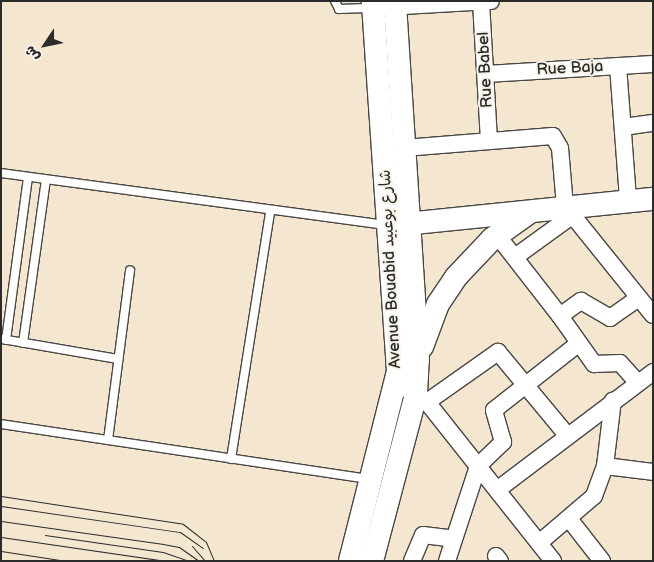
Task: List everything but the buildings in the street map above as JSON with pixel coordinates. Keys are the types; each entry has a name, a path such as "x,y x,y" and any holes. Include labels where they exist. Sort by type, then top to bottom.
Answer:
{"street":[{"path":"373,5 487,2"},
{"name":"Rue Babel","path":"487,2 486,74 489,139"},
{"name":"Avenue Bouabid شارع بوعبيد","path":"350,561 372,480 413,394 400,224 404,148 396,4"},
{"name":"Avenue Bouabid شارع بوعبيد","path":"372,561 413,394 418,360 373,5"},
{"name":"Rue Baja","path":"486,74 653,64"},
{"path":"618,66 628,200"},
{"path":"623,127 653,123"},
{"path":"404,148 550,135 560,148 569,210 652,312"},
{"path":"400,224 535,209 569,210 628,200 653,199"},
{"path":"418,360 438,304 456,277 497,235 535,209"},
{"path":"515,257 569,210"},
{"path":"497,235 560,316 594,364 620,363 637,382"},
{"path":"560,316 581,302 610,318 639,298"},
{"path":"448,561 478,466 503,442 494,410 579,343"},
{"path":"553,561 478,466 413,394 494,352 506,356 567,435"},
{"path":"497,490 613,400 653,372"},
{"path":"540,544 570,520 594,496 605,466 613,400"},
{"path":"605,466 653,472"},
{"path":"570,520 602,561"},
{"path":"412,561 423,535 454,539"}],"lane":[{"path":"335,1 339,9 373,5"},
{"path":"1,173 372,226 400,224"},
{"path":"28,177 4,340 118,359"},
{"path":"22,343 46,180"},
{"path":"231,458 270,212"},
{"path":"108,440 130,270"},
{"path":"1,424 372,480"}],"tram line":[{"path":"1,496 183,524 206,542 214,561"},
{"path":"1,506 180,532 203,548"},
{"path":"1,521 179,547 199,561"},
{"path":"45,535 163,552 189,561"},
{"path":"1,537 166,561"},
{"path":"192,546 205,561"},
{"path":"1,551 66,561"}]}
